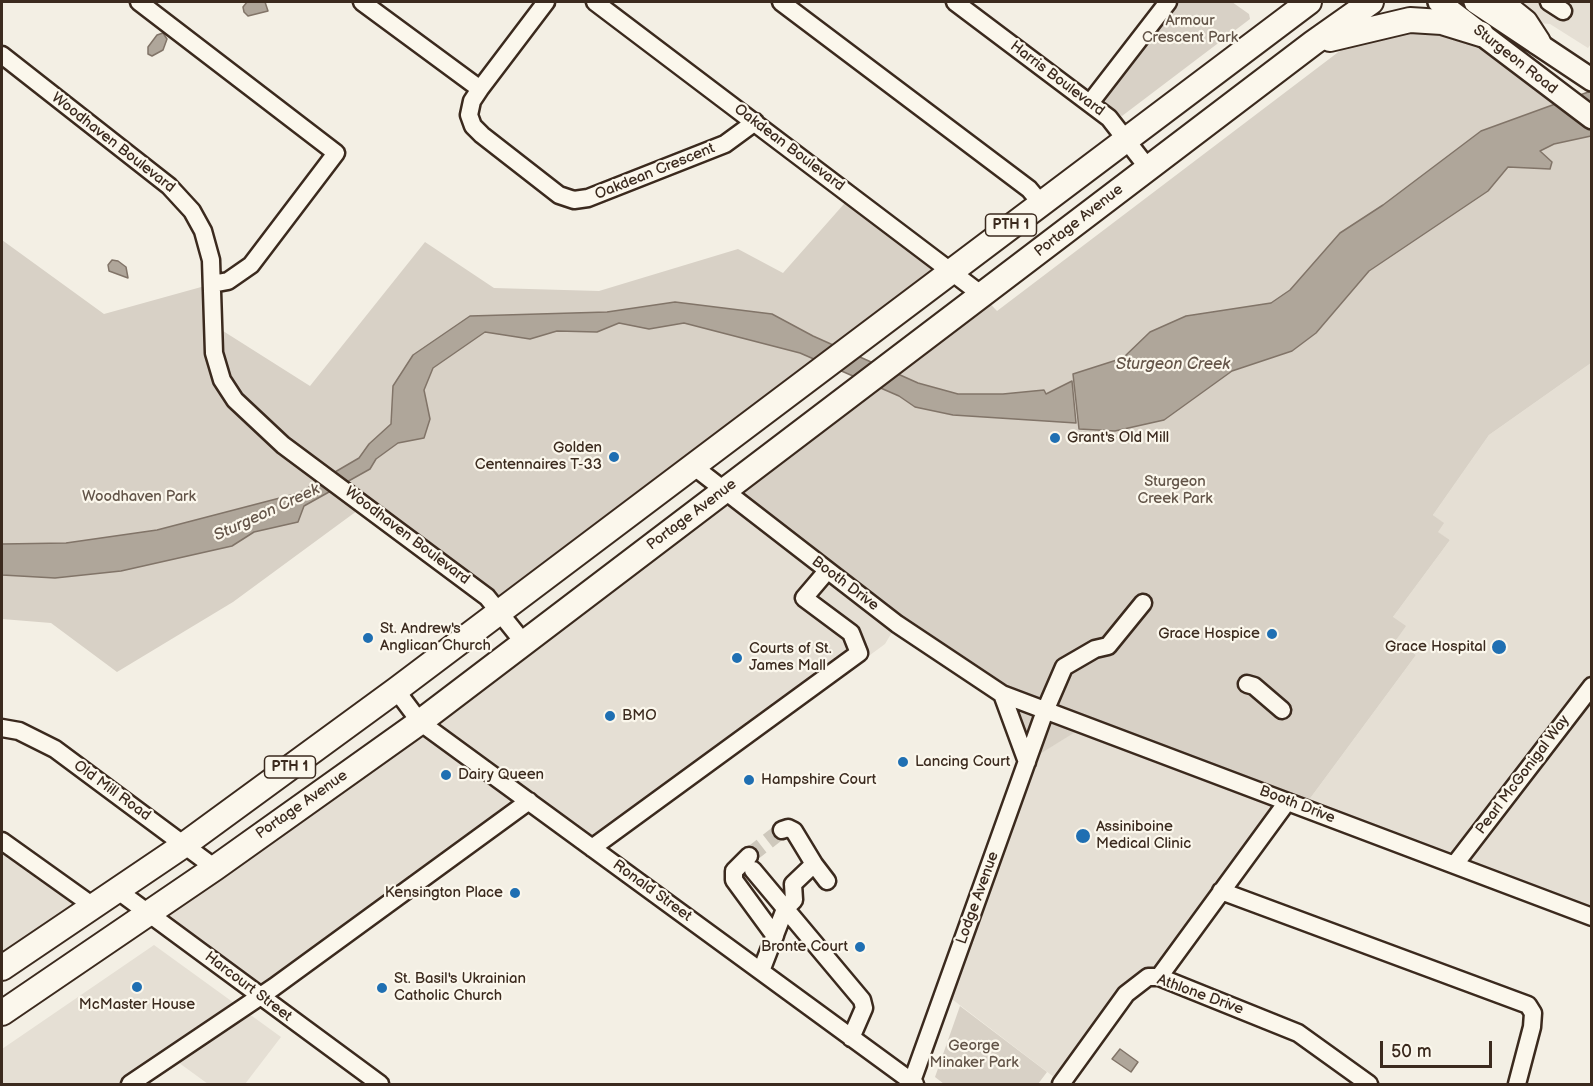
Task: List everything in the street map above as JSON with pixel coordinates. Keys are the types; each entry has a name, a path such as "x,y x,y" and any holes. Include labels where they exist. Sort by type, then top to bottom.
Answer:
{"highway":[{"name":"PTH 1","path":"2,969 184,844 396,690 1040,202 1309,2"},
{"name":"Portage Avenue","path":"2,1013 215,868 420,722 1313,43 1371,2"},
{"path":"1500,2 1525,22 1538,42"},
{"path":"1313,43 1410,20 1442,22 1480,34"}],"main road":[{"name":"Sturgeon Road","path":"1439,2 1592,118"},
{"name":"Sturgeon Road","path":"1475,2 1592,80"}],"street":[{"path":"139,2 336,153 251,265 228,281 212,284"},
{"path":"362,2 480,89"},
{"name":"Oakdean Crescent","path":"546,2 480,89 470,110 470,119 477,130 559,195 574,200 588,198 725,144 754,122"},
{"name":"Oakdean Boulevard","path":"595,2 982,296"},
{"path":"781,2 1029,189 1040,202"},
{"name":"Harris Boulevard","path":"955,2 1109,117 1148,168"},
{"path":"1090,103 1168,2"},
{"name":"Woodhaven Boulevard","path":"2,55 183,201 203,231 211,260 214,353 222,380 243,409 283,445 487,597 524,643"},
{"name":"Booth Drive","path":"693,466 897,624 1002,694 1592,917"},
{"path":"592,848 859,652 852,633 804,598 827,571"},
{"name":"Lodge Avenue","path":"913,1084 1027,762 1064,667 1095,649 1108,646 1143,603"},
{"path":"1247,684 1254,686 1282,710"},
{"name":"Pearl McGonigal Way","path":"1455,864 1592,686"},
{"name":"Ronald Street","path":"396,690 420,722 913,1084"},
{"path":"1002,694 1027,762"},
{"name":"Old Mill Road","path":"2,728 19,731 56,749 215,868"},
{"path":"130,1084 260,996 529,801"},
{"path":"1159,977 1287,802"},
{"path":"783,830 788,828 794,831 827,881"},
{"path":"2,841 93,906"},
{"path":"775,936 734,879 734,871 751,863 785,909 862,1000 864,1008 852,1038"},
{"path":"761,972 785,909 794,900 794,884 797,878 814,864"},
{"name":"Harcourt Street","path":"117,890 380,1084"},
{"path":"1221,891 1528,1005 1533,1013 1533,1027 1517,1084"},
{"name":"Athlone Drive","path":"1061,1084 1126,994 1148,977 1159,977 1298,1033 1369,1084"}],"shaded area":[{"path":"1500,2 1591,2 1591,44 1588,48 1550,24 1525,22"},
{"name":"Grace Hospital","path":"1591,363 1591,917 1303,808 1416,655 1396,639 1393,617 1450,540 1437,532 1443,523 1433,515 1489,435"},
{"path":"723,491 897,624 885,644 600,854 529,801 259,996 148,913"},
{"path":"1085,725 1287,802 1170,960 1139,989 1063,1084 944,993 1027,762"},
{"path":"2,841 93,906 2,968"},
{"path":"154,945 281,1037 245,1084 208,1084 171,1057 130,1084 2,1084 2,1049"}],"green space":[{"name":"Armour Crescent Park","path":"1176,2 1232,2 1249,14 1250,19 1122,116 1116,113 1106,104 1104,96"},
{"name":"Sturgeon Creek Park","path":"1426,26 1473,44 1591,118 1591,363 1489,435 1433,515 1444,523 1438,532 1450,540 1393,617 1406,626 1396,640 1416,655 1303,808 1085,726 1027,762 1002,694 723,491 982,295 997,311 1341,50 1364,39"},
{"name":"Woodhaven Park","path":"851,196 949,271 499,612 365,505 233,602 117,672 51,623 2,619 2,240 104,314 212,284 212,324 310,386 425,242 494,288 599,291 738,249 783,273"},
{"name":"George Minaker Park","path":"960,1006 1047,1072 1038,1084 944,1084 935,1077"}],"water":[{"path":"247,2 265,2 268,11 248,16 243,7"},
{"path":"163,33 167,39 163,50 152,56 148,54 148,47 157,35"},
{"name":"Sturgeon Creek","path":"1591,91 1591,136 1554,144 1540,151 1552,162 1550,169 1508,167 1488,191 1369,271 1316,333 1292,351 1232,371 1164,420 1115,431 1079,429 1073,374 1123,358 1150,332 1186,316 1271,303 1290,290 1340,233 1383,205 1481,131"},
{"path":"112,260 126,267 128,278 109,271 108,265"},
{"name":"Sturgeon Creek","path":"675,302 772,314 813,336 918,383 958,394 1003,394 1044,390 1046,394 1072,381 1076,423 953,415 915,407 899,396 800,353 684,323 649,329 619,323 597,332 557,331 530,339 485,332 433,368 424,390 430,419 424,438 398,443 376,459 370,469 304,506 298,522 254,532 232,546 121,571 55,578 2,575 2,544 66,543 157,530 299,493 359,458 369,444 391,424 393,386 413,355 470,316 607,312"},
{"path":"1120,1049 1138,1062 1131,1072 1112,1059"}],"tunnel":[{"path":"749,856 782,830"}],"place":[{"name":"Grant's Old Mill","path":"1055,438"},
{"name":"Golden Centennaires T-33","path":"614,457"},
{"name":"Grace Hospice","path":"1272,634"},
{"name":"St. Andrew's Anglican Church","path":"368,638"},
{"name":"Grace Hospital","path":"1499,647"},
{"name":"Courts of St. James Mall","path":"737,658"},
{"name":"BMO","path":"610,716"},
{"name":"Lancing Court","path":"903,762"},
{"name":"Dairy Queen","path":"446,775"},
{"name":"Hampshire Court","path":"749,780"},
{"name":"Assiniboine Medical Clinic","path":"1083,836"},
{"name":"Kensington Place","path":"515,893"},
{"name":"Bronte Court","path":"860,947"},
{"name":"McMaster House","path":"137,987"},
{"name":"St. Basil's Ukrainian Catholic Church","path":"382,988"}]}
